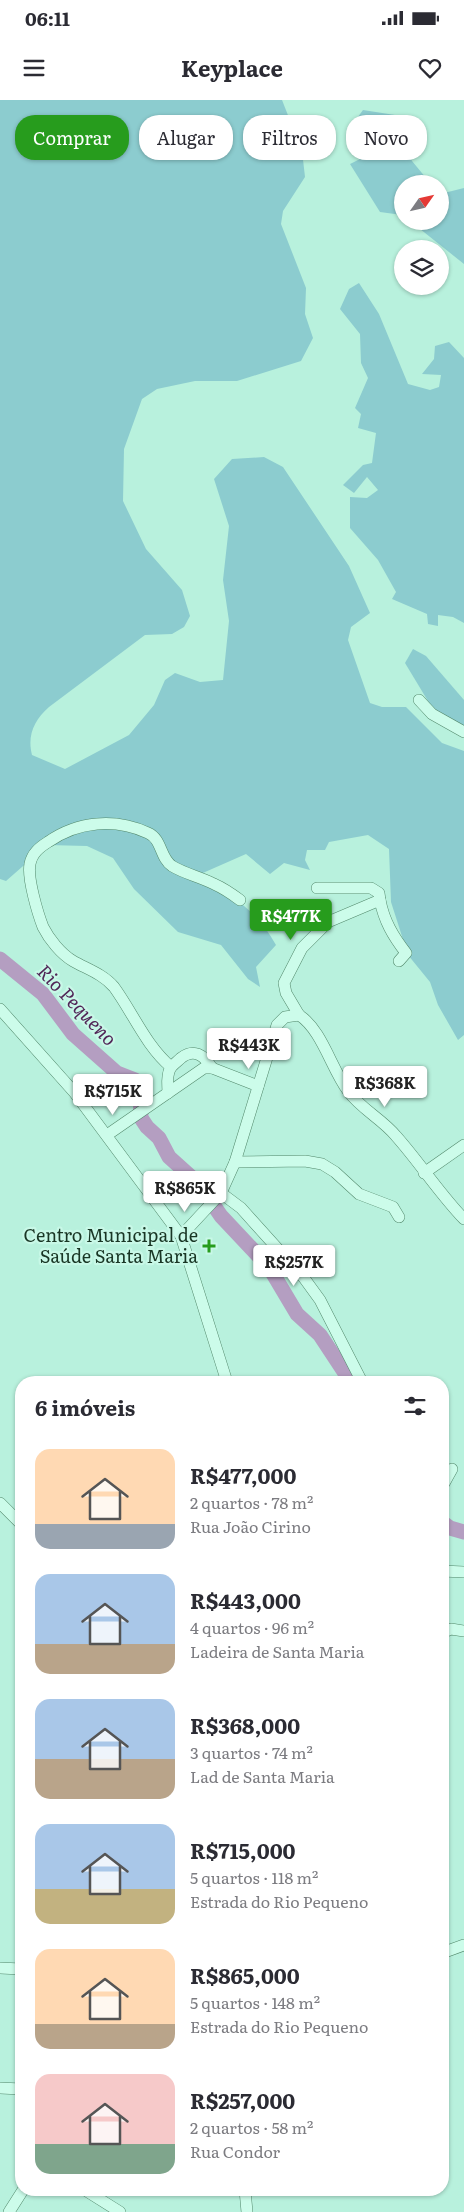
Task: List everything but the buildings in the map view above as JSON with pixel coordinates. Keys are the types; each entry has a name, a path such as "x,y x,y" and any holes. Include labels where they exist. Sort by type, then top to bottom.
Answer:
{"street":[{"path":"419,700 432,714 464,732"},
{"path":"171,1067 159,1054 114,987 102,976 71,960 43,926 34,895 29,866 33,855 41,847 69,829 95,825 127,825 154,836 173,866 216,884 240,900"},
{"path":"317,888 371,888 379,893 383,915 393,936 406,953 399,961"},
{"path":"380,900 328,922 302,948 284,983 286,993 298,1015 306,1019 316,1033 349,1093 396,1135 424,1173 464,1219"},
{"path":"0,1009 36,1048 107,1135 181,1236 225,1376"},
{"path":"181,1236 220,1195 235,1162 280,1021 285,1017 298,1015"},
{"path":"168,1093 167,1081 171,1067 185,1055 194,1052 205,1058 212,1068"},
{"path":"107,1135 201,1069 212,1068 258,1086"},
{"path":"424,1173 464,1145"},
{"path":"235,1162 305,1161 322,1164 335,1172 359,1194 393,1207 398,1217"},
{"path":"220,1195 241,1208 304,1278 320,1300 359,1376"},
{"path":"449,1474 452,1469"},
{"path":"0,1503 15,1518"},
{"path":"449,1571 464,1572"},
{"path":"449,1631 464,1631"},
{"path":"0,1968 15,1968"},
{"path":"0,2088 15,2089"},
{"path":"9,2212 19,2196"},
{"path":"95,2196 120,2212"},
{"path":"246,2196 247,2212"}],"shaded area":[{"path":"0,100 282,100 288,115 243,115 243,160 303,160 305,177 283,211 281,224 306,288 305,314 313,338 301,361 237,381 195,381 157,389 142,399 124,449 123,501 146,549 182,590 190,616 184,627 172,634 145,635 49,707 39,717 33,729 30,741 32,755 65,769 129,735 154,705 165,680 175,673 200,682 223,680 229,621 223,580 229,526 214,479 232,459 264,457 283,467 349,566 370,613 351,627 348,640 370,703 382,707 406,707 442,743 464,751 464,1035 458,1040 438,1005 430,982 408,955 391,902 389,849 368,835 329,842 325,850 307,850 305,860 310,870 284,863 270,874 246,854 196,876 242,904 259,921 276,945 256,967 260,987 248,979 221,945 178,932 134,889 113,858 87,846 47,845 6,881 0,879"},
{"path":"363,110 395,115 359,115"},
{"path":"358,160 412,160 424,175 394,175 394,214 380,212 350,164"},
{"path":"464,188 464,264 449,252 449,240 434,240 421,230 449,230 449,192"},
{"path":"359,283 379,314 408,384 430,390 439,387 441,375 422,374 434,359 435,346 449,342 464,358 464,623 453,617 438,615 438,626 428,624 427,614 392,599 396,592 378,560 350,528 350,497 367,498 378,490 367,477 354,493 343,485 363,465 372,463 376,433 358,428 361,414 355,408 368,378 361,363 360,334 340,309 349,289"},
{"path":"413,649 426,656 464,700 464,729 437,716 405,663"}],"waterway":[{"name":"Rio Pequeno","path":"0,959 43,994 73,1034 117,1073 135,1080 140,1087 141,1118 147,1127 159,1138 169,1157 199,1184 221,1216 269,1267 297,1314 320,1335 347,1376"},
{"name":"Rio Pequeno","path":"449,1527 464,1532"}],"place":[{"name":"Centro Municipal de Saúde Santa Maria","path":"209,1246"}]}
